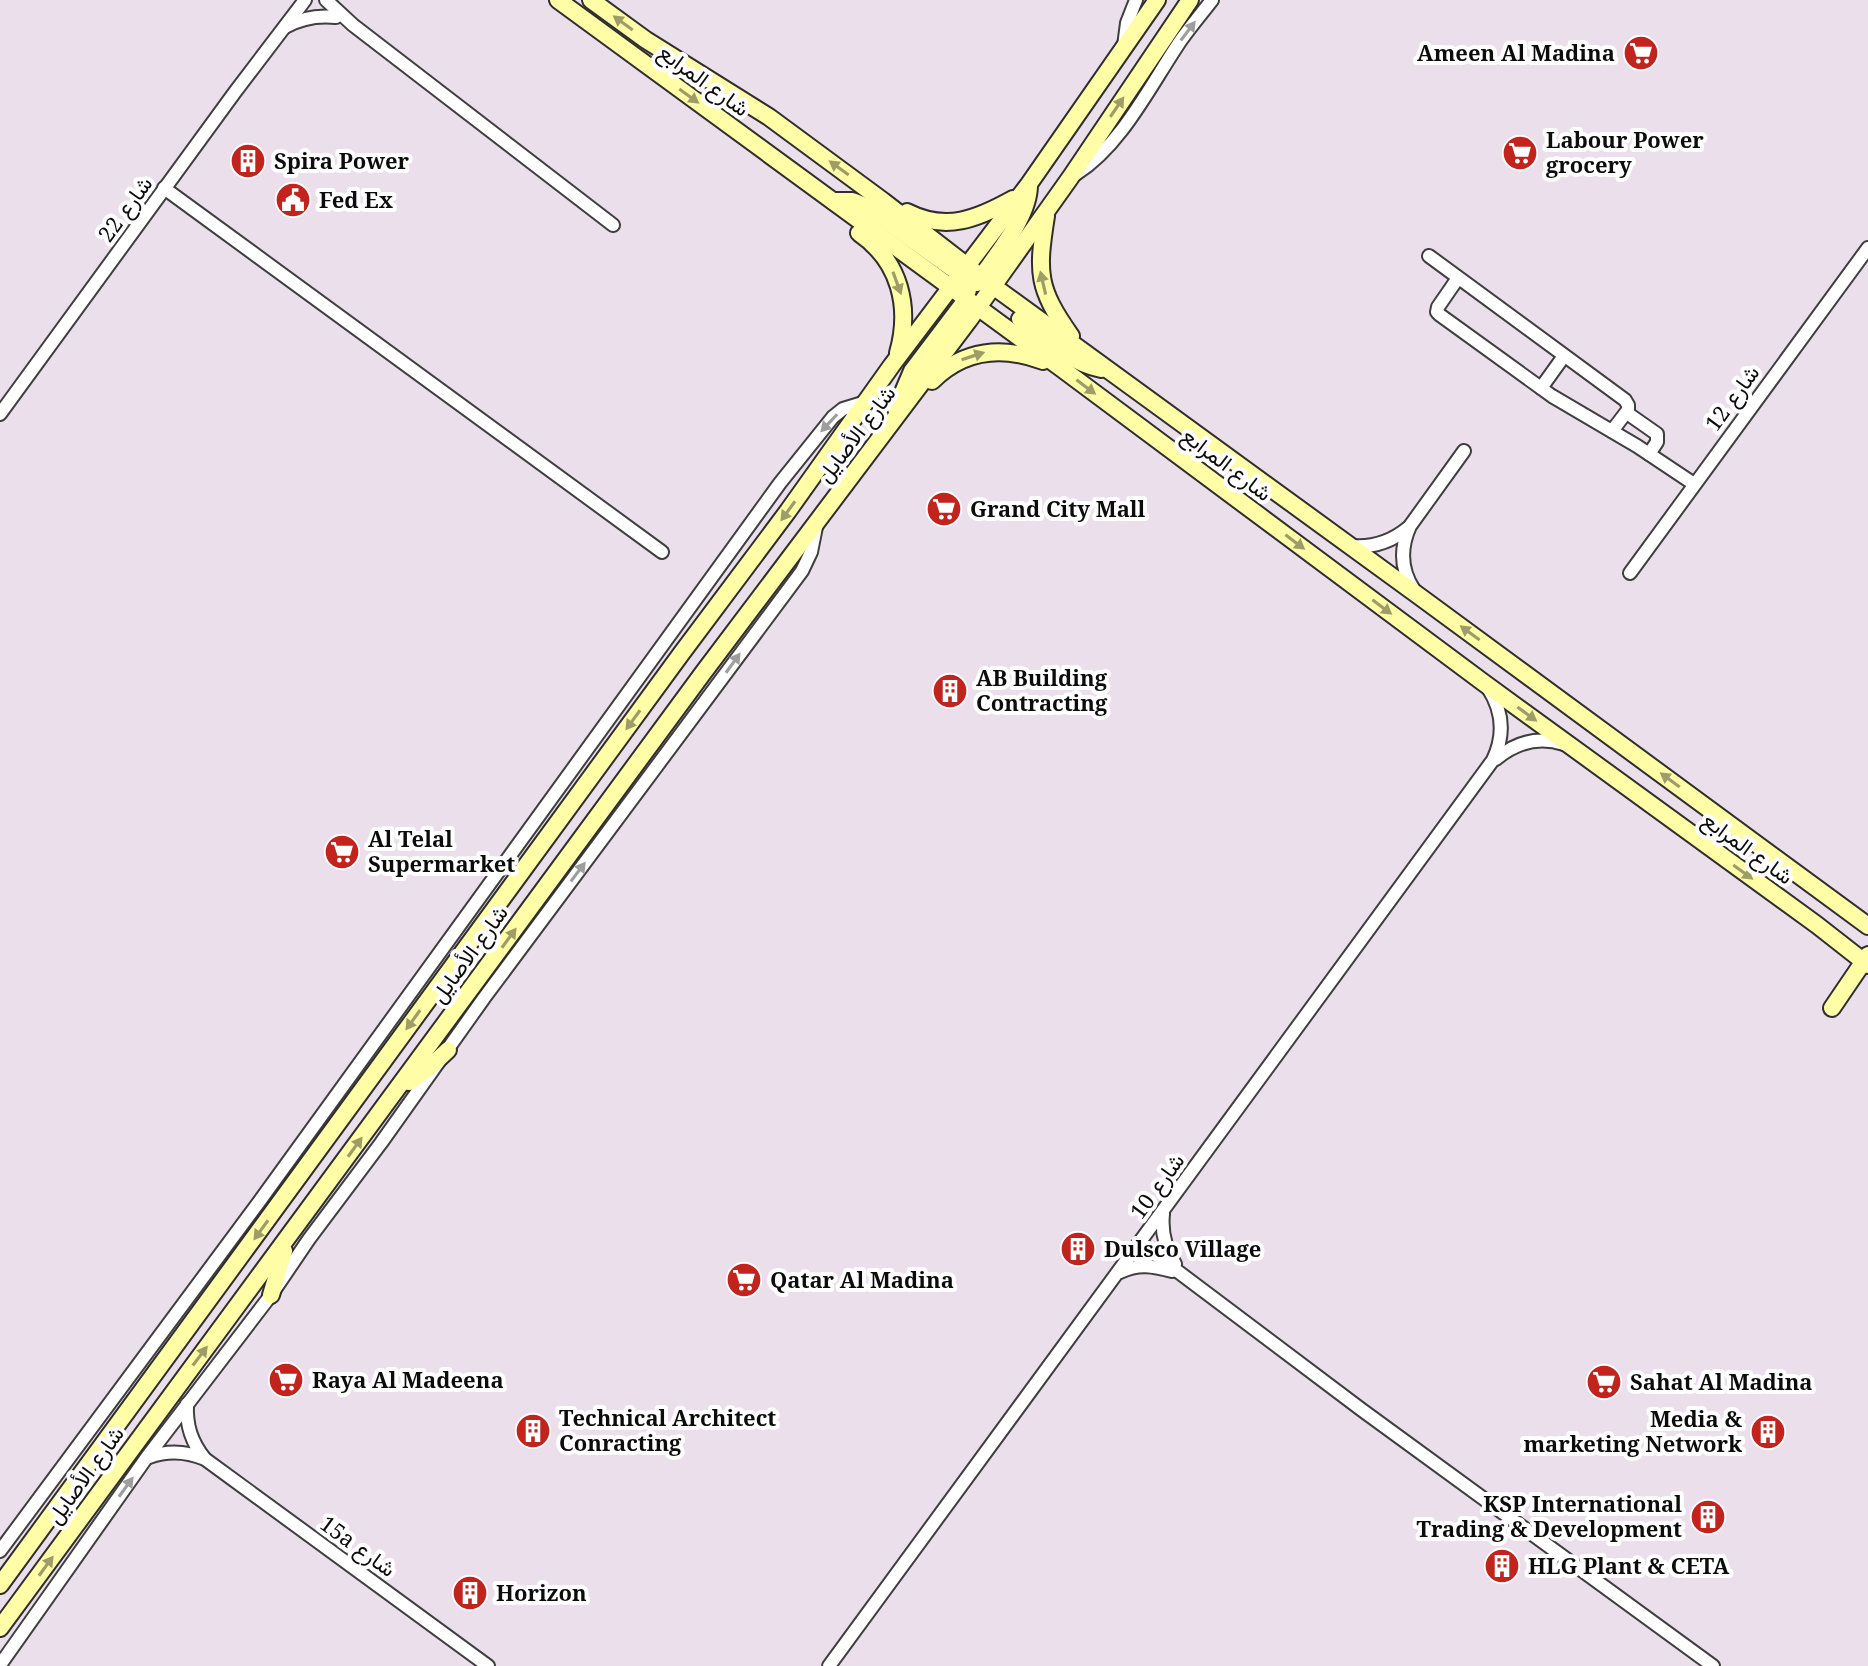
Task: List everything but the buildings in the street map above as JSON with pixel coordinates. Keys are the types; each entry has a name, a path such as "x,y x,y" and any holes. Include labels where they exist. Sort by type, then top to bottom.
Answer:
{"main road":[{"name":"شارع المرابع","path":"558,0 833,201 1078,348 1868,926"},
{"name":"شارع المرابع","path":"591,0 646,40 769,117 883,201 1061,368 1484,683 1866,960"},
{"name":"شارع الأصايل","path":"0,1628 703,673 893,422 973,286 1025,189 1157,0"},
{"name":"شارع الأصايل","path":"0,1585 892,365 1047,210 1190,0"},
{"path":"883,201 922,218 952,222 982,215 1025,189"},
{"path":"833,201 846,222 882,253 897,280 903,299 904,326 892,365"},
{"path":"1047,210 1040,259 1042,280 1052,310 1078,348"},
{"path":"973,286 1078,362 1109,370"},
{"path":"893,422 943,370 975,354 997,351 1018,353 1061,368"},
{"path":"1832,1008 1866,960"},
{"path":"397,1089 421,1074 448,1050"},
{"path":"271,1295 288,1239"}],"street":[{"name":"شارع 22","path":"0,414 305,0"},
{"path":"312,0 337,10"},
{"path":"326,0 353,25 613,225"},
{"path":"1124,46 1127,23 1136,0"},
{"path":"1070,178 1111,143 1182,38 1212,0"},
{"path":"282,28 337,10"},
{"path":"164,188 662,552"},
{"name":"شارع 12","path":"1630,573 1868,248"},
{"path":"1429,256 1625,400 1627,413 1612,431"},
{"path":"1458,278 1438,307 1438,314 1563,403 1694,484"},
{"path":"1541,388 1564,356"},
{"path":"0,1551 259,1202 780,483 833,417 843,409 866,402"},
{"path":"1627,413 1657,434 1657,442 1649,454"},
{"path":"1350,546 1383,543 1402,533 1464,451"},
{"path":"0,1665 147,1457 271,1295 484,998 802,571 814,542 817,521"},
{"path":"1410,526 1402,559 1407,579 1419,596"},
{"name":"شارع 10","path":"829,1666 1488,767 1497,752 1502,726 1496,702 1484,683"},
{"name":"شارع 10","path":"1488,767 1510,748 1529,741 1547,740 1570,745"},
{"path":"1164,1210 1162,1227 1165,1245 1181,1274"},
{"path":"1140,1243 1362,1410 1713,1666"},
{"path":"1118,1273 1142,1265 1181,1274"},
{"name":"15a شارع","path":"187,1404 189,1429 205,1459"},
{"name":"15a شارع","path":"147,1457 172,1452 189,1453 205,1459 488,1666"}],"shaded area":[{"path":"0,0 1868,0 1868,1666 0,1666"}],"place":[{"name":"Ameen Al Madina","path":"1641,53"},
{"name":"Labour Power grocery","path":"1520,153"},
{"name":"Spira Power","path":"248,161"},
{"name":"Fed Ex","path":"293,200"},
{"name":"Grand City Mall","path":"944,509"},
{"name":"AB Building Contracting","path":"950,691"},
{"name":"Al Telal Supermarket","path":"342,852"},
{"name":"Dulsco Village","path":"1078,1249"},
{"name":"Qatar Al Madina","path":"744,1280"},
{"name":"Raya Al Madeena","path":"286,1380"},
{"name":"Sahat Al Madina","path":"1604,1382"},
{"name":"Technical Architect Conracting","path":"533,1431"},
{"name":"Media & marketing Network","path":"1768,1432"},
{"name":"KSP International Trading & Development","path":"1708,1517"},
{"name":"HLG Plant & CETA","path":"1502,1566"},
{"name":"Horizon","path":"470,1593"}]}
